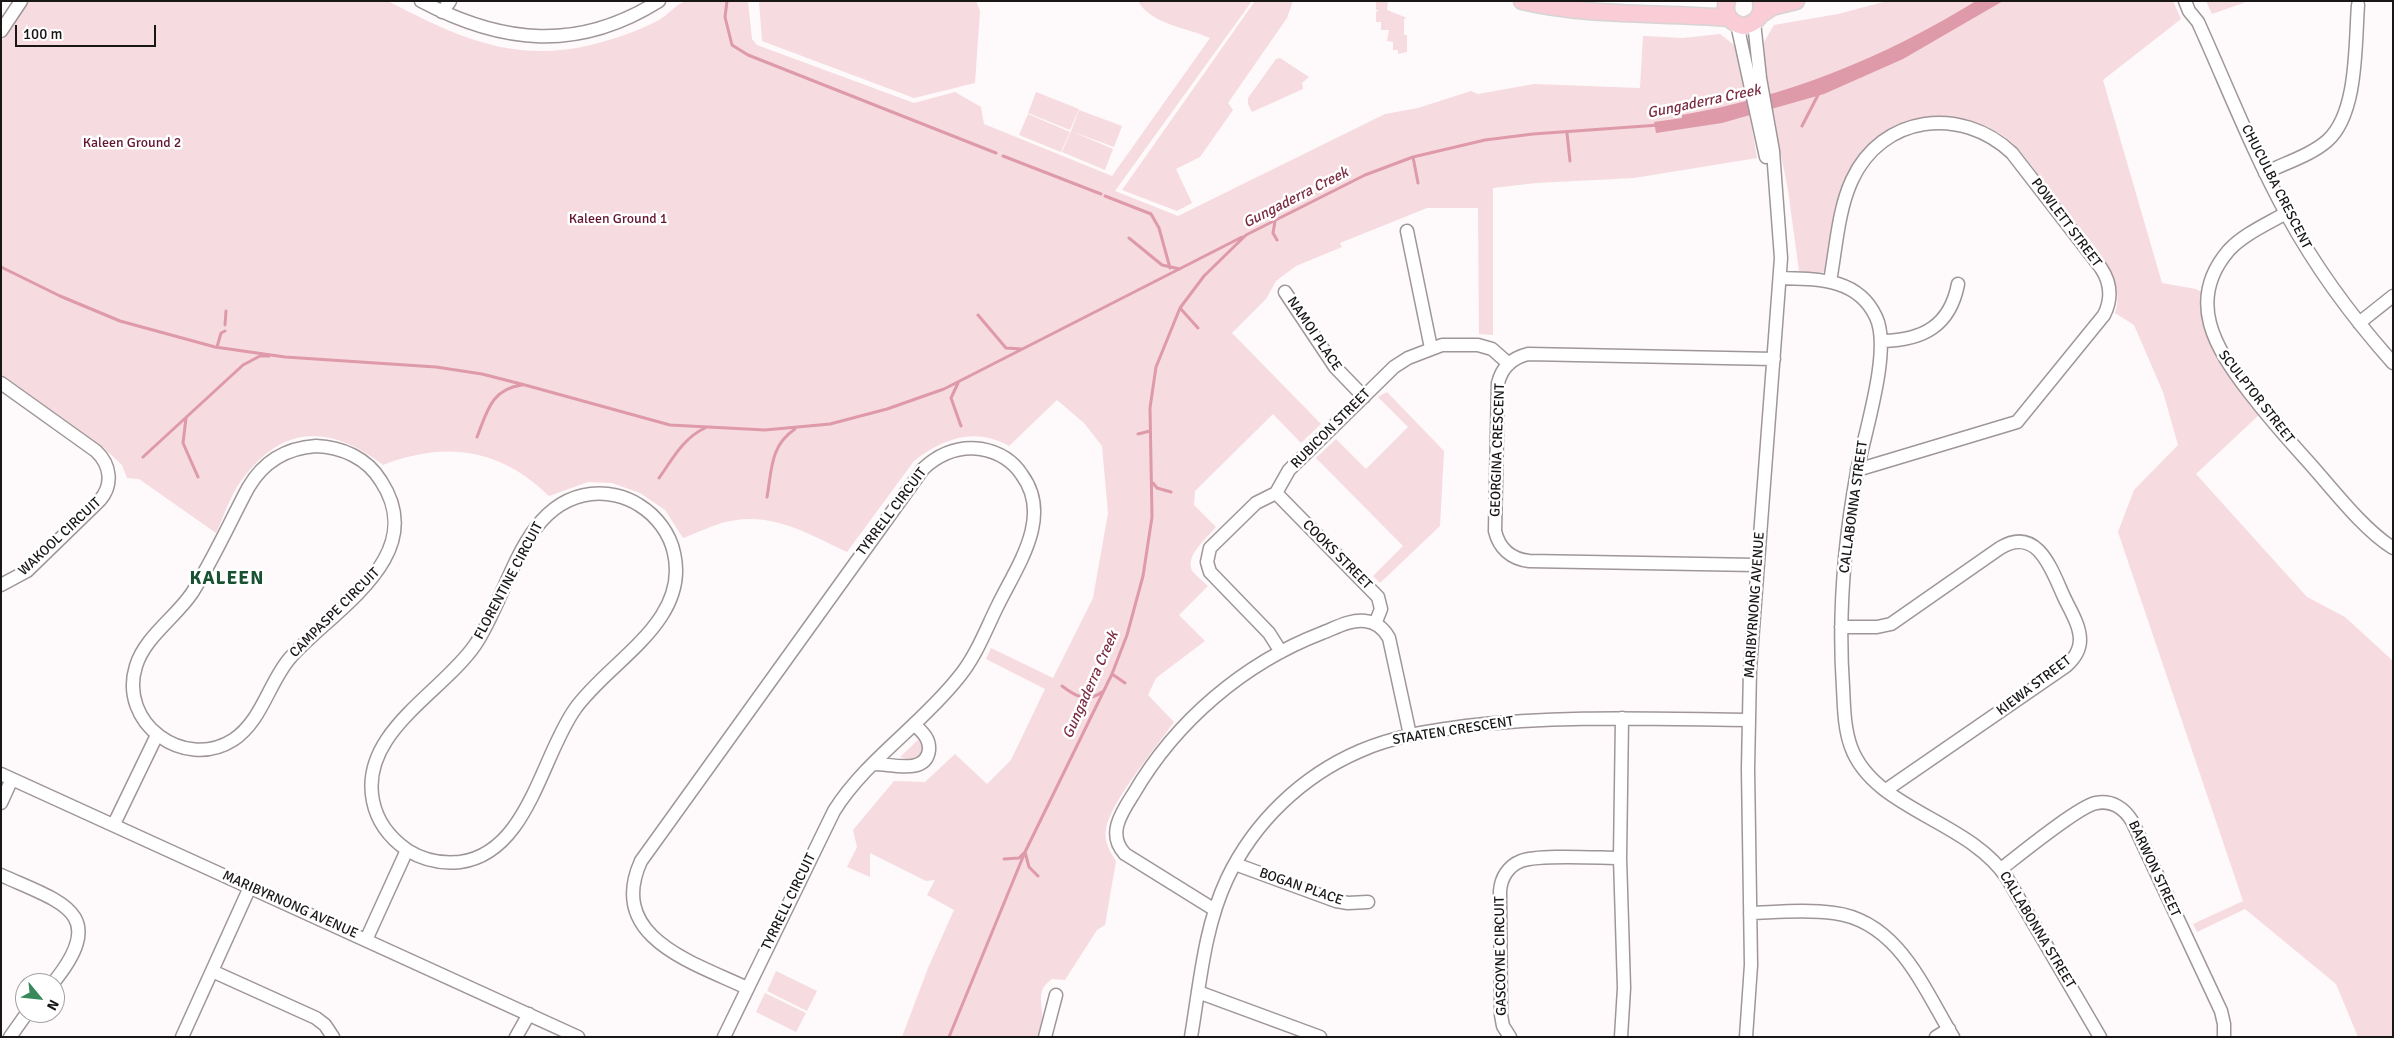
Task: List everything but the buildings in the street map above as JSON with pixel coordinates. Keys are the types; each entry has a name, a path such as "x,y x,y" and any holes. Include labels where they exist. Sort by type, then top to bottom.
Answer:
{"main road":[{"path":"1522,1 1601,14 1658,14 1733,21 1749,25 1759,13 1772,7 1796,1"},
{"path":"1658,14 1725,1 1726,12 1733,21"}],"street":[{"path":"1,30 21,1"},
{"path":"421,1 470,24 500,32 530,36 561,36 605,27 634,15 659,1"},
{"path":"442,12 450,1"},
{"name":"CHUCULBA CRESCENT","path":"2185,1 2189,11 2198,22"},
{"name":"CHUCULBA CRESCENT","path":"2194,1 2198,22 2265,173 2286,214 2318,266 2359,323 2393,362"},
{"path":"2265,173 2326,143 2344,121 2350,104 2358,5"},
{"name":"MARIBYRNONG AVENUE","path":"1755,79 1759,13"},
{"name":"MARIBYRNONG AVENUE","path":"1733,21 1755,79 1773,175 1779,219 1781,278 1756,565 1749,720 1751,965 1746,1037"},
{"name":"POWLETT STREET","path":"1830,281 1848,192 1861,164 1874,149 1895,134 1918,125 1939,123 1959,124 1978,130 1996,140 2012,153 2101,268 2109,285 2108,304 2100,321 2018,422 1857,470"},
{"name":"SCULPTOR STREET","path":"2286,214 2244,237 2224,257 2214,274 2209,293 2208,312 2211,331 2223,357 2276,426 2370,530 2393,548"},
{"path":"1408,231 1431,348"},
{"name":"CALLABONNA STREET","path":"1781,278 1830,281 1852,289 1869,305 1880,326 1881,358 1857,470 1846,548 1841,626 1842,677 1848,736 1854,754 1864,771 1886,790 1978,846 2001,869 2100,1037"},
{"path":"1882,342 1913,338 1935,326 1950,307 1958,284"},
{"name":"NAMOI PLACE","path":"1286,292 1334,367 1364,397"},
{"path":"2359,323 2393,296"},
{"name":"RUBICON STREET","path":"1276,493 1289,470 1398,363 1431,348 1448,344 1483,346 1496,351 1509,364"},
{"name":"GEORGINA CRESCENT","path":"1756,565 1529,561 1509,554 1498,542 1495,526 1498,388 1502,372 1509,364 1523,355 1774,358"},
{"name":"WAKOOL CIRCUIT","path":"1,382 100,455 106,464 109,475 106,491 100,500 27,571 1,585"},
{"name":"CAMPASPE CIRCUIT","path":"325,446 343,451 367,465 385,486 394,512 393,540 386,558 377,573 291,657 279,673 251,723 240,735 218,747 202,750 178,747 156,735 146,723 135,701 134,677 138,661 145,647 193,592 253,480 272,460 289,451 307,447 325,446"},
{"name":"TYRRELL CIRCUIT","path":"724,1037 834,812 846,794 950,688 969,663 1029,542 1034,526 1034,501 1024,478 1007,460 984,450 963,449 943,454 929,463 917,475 646,855 638,869 634,884 634,900 641,924 651,936 670,951 747,988"},
{"path":"1276,493 1256,503 1213,545 1207,555 1206,562 1212,575 1269,633 1281,652"},
{"name":"COOKS STREET","path":"1276,493 1378,597 1381,610 1375,624"},
{"name":"FLORENTINE CIRCUIT","path":"596,494 614,495 640,505 654,517 666,532 675,558 677,576 673,594 660,619 574,711 519,819 504,840 482,855 457,862 431,860 407,850 387,831 375,807 372,789 373,770 382,745 474,646 529,537 546,515 569,500 596,494"},
{"name":"KIEWA STREET","path":"1841,626 1876,627 1891,624 2000,548 2019,542 2034,546 2046,557 2079,632 2079,648 2074,658 2066,666 1886,790"},
{"path":"1215,910 1125,854 1117,843 1117,824 1149,769 1186,724 1231,684 1281,652 1317,635 1363,620 1375,624 1388,638 1410,735"},
{"path":"1620,1037 1624,988 1620,858 1622,718"},
{"name":"STAATEN CRESCENT","path":"1191,1037 1215,910 1235,864 1264,822 1302,786 1330,766 1360,751 1410,735 1520,721 1622,718 1749,720"},
{"path":"875,764 907,766 920,764 925,761 929,749 928,738 914,724"},
{"path":"114,824 156,735"},
{"path":"1,802 7,777"},
{"name":"MARIBYRNONG AVENUE","path":"7,777 114,824 578,1037"},
{"name":"BARWON STREET","path":"2001,869 2087,806 2108,802 2122,809 2132,821 2221,1011 2224,1037"},
{"path":"366,940 407,850"},
{"name":"GASCOYNE CIRCUIT","path":"1510,1037 1503,1026 1501,1015 1500,891 1504,875 1516,863 1527,859 1620,858"},
{"name":"BOGAN PLACE","path":"1235,864 1336,901 1348,904 1368,902"},
{"path":"1,875 60,902 69,908 76,917 79,928 78,939 70,957 60,973"},
{"path":"182,1037 250,887"},
{"path":"1750,913 1836,913 1855,918 1874,928 1890,940 1904,955 1951,1033 1936,1037"},
{"path":"212,971 316,1018 326,1025 333,1037"},
{"path":"1198,992 1320,1037"},
{"path":"1045,1037 1056,995"},
{"path":"516,1037 529,1014"},
{"path":"10,1037 20,1023"}],"green space":[{"path":"29,1 388,1 440,27 466,37 491,45 517,50 543,51 572,49 624,35 659,20 687,1 748,1 752,39 757,45 914,103 955,92 981,107 984,124 1112,176 1210,38 1160,20 1144,9 1138,1 1252,1 1115,191 1178,216 1385,114 1418,108 1471,91 1478,94 1534,84 1640,88 1643,36 1683,38 1720,34 1734,45 1744,81 1757,158 1634,178 1536,183 1493,188 1493,335 1479,334 1478,208 1427,208 1340,243 1342,247 1296,266 1276,281 1266,299 1232,333 1321,424 1301,443 1273,414 1195,491 1194,505 1216,527 1197,548 1191,560 1193,572 1208,586 1179,615 1205,641 1156,678 1148,695 1174,722 1125,790 1109,818 1106,829 1106,842 1116,861 1105,925 1097,930 1065,980 1052,979 1044,986 1041,998 1042,1018 1037,1037 902,1037 928,968 954,910 927,895 935,880 926,881 870,853 870,877 847,867 857,847 853,830 894,781 925,782 955,754 987,784 1011,760 1045,689 986,659 991,648 1053,678 1093,598 1108,513 1102,446 1084,423 1057,400 1009,446 996,440 972,436 948,441 937,446 914,461 847,552 790,526 761,520 730,521 683,538 665,510 640,493 612,483 588,482 549,496 530,480 511,468 471,453 428,453 406,457 383,465 344,442 326,437 308,436 290,440 273,449 257,462 237,487 216,533 139,479 127,478 122,465 104,448 1,374 1,42"},
{"path":"759,1 976,1 980,11 975,83 914,98 762,41"},
{"path":"1255,1 1293,1 1287,18 1228,103 1233,110 1200,157 1176,169 1192,203 1177,211 1122,190"},
{"path":"1376,1 1388,1 1387,10 1407,18 1404,19 1404,35 1407,35 1407,52 1398,54 1398,50 1393,50 1393,42 1387,41 1389,30 1381,30 1381,22 1376,22 1376,12 1379,10 1376,10"},
{"path":"1887,1 2173,1 2181,19 2103,80 2162,283 2196,289 2205,294 2211,344 2220,362 2260,414 2196,474 2307,597 2345,617 2393,661 2393,1037 2358,1037 2336,984 2245,909 2197,932 2193,924 2243,901 2118,532 2134,490 2178,445 2163,392 2134,325 2115,313 2118,299 2116,284 2102,256 2061,206 2022,153 2009,140 1971,121 1950,117 1930,118 1911,122 1892,130 1874,142 1859,157 1827,267 1824,272 1815,274 1799,271 1788,190 1765,77 1764,42 1774,25 1838,14"},
{"path":"2206,1 2249,1 2212,14"},
{"path":"1280,58 1309,77 1302,83 1303,89 1252,112 1248,104 1248,98 1276,59"},
{"path":"1036,92 1079,109 1070,130 1028,113"},
{"path":"1079,110 1122,126 1114,147 1071,131"},
{"path":"1028,114 1070,132 1061,152 1019,135"},
{"path":"1071,131 1113,149 1105,170 1062,152"},
{"path":"1387,392 1444,451 1440,526 1380,583 1373,576 1403,546 1316,458 1336,439 1366,469 1408,427 1378,397"},
{"path":"919,739 923,749 919,756 912,760 900,757"},
{"path":"776,971 817,991 807,1011 767,991"},
{"path":"765,993 806,1013 796,1032 756,1012"}],"shaded area":[{"name":"Gungaderra Creek","path":"1976,1 2003,1 1903,59 1824,94 1722,123 1656,133 1654,122 1682,118 1682,115 1721,107 1797,86 1871,57 1942,21"}],"waterway":[{"path":"727,1 725,17 732,45 748,55 996,153"},
{"path":"1802,126 1819,93"},
{"name":"Gungaderra Creek","path":"949,1037 1025,852 1112,674 1127,635 1143,576 1152,517 1150,408 1156,367 1180,308 1204,276 1246,235 1365,175 1413,157 1485,140 1533,134 1659,125"},
{"path":"1567,133 1570,161"},
{"path":"1003,156 1101,194"},
{"path":"1413,157 1418,183"},
{"path":"1105,196 1151,214 1159,228 1170,268"},
{"path":"1275,221 1273,233 1277,240"},
{"path":"1,267 60,296 120,321 215,347 285,357 436,367 482,374 670,425 765,430 830,424 887,409 944,389 1242,237"},
{"path":"1129,238 1162,265 1180,269"},
{"path":"1180,308 1198,328"},
{"path":"225,325 226,311"},
{"path":"978,315 1006,348 1022,349"},
{"path":"217,347 221,333 225,331"},
{"path":"143,457 243,365 260,356 269,356"},
{"path":"958,383 951,398 961,426"},
{"path":"477,437 487,411 497,397 503,391 522,385"},
{"path":"186,418 183,443 198,477"},
{"path":"659,478 684,443 705,428"},
{"path":"767,497 771,468 776,451 795,429"},
{"path":"1138,434 1150,431"},
{"path":"1153,483 1157,488 1171,492"},
{"path":"1112,674 1125,683"},
{"path":"1062,686 1072,693 1086,698 1102,692"},
{"name":"Gungaderra Creek","path":"1004,859 1019,858 1025,852 1029,867 1038,876"}],"district":[{"name":"KALEEN","path":"227,579"}],"park label":[{"name":"Kaleen Ground 2","path":"132,143"},
{"name":"Kaleen Ground 1","path":"618,219"}]}
